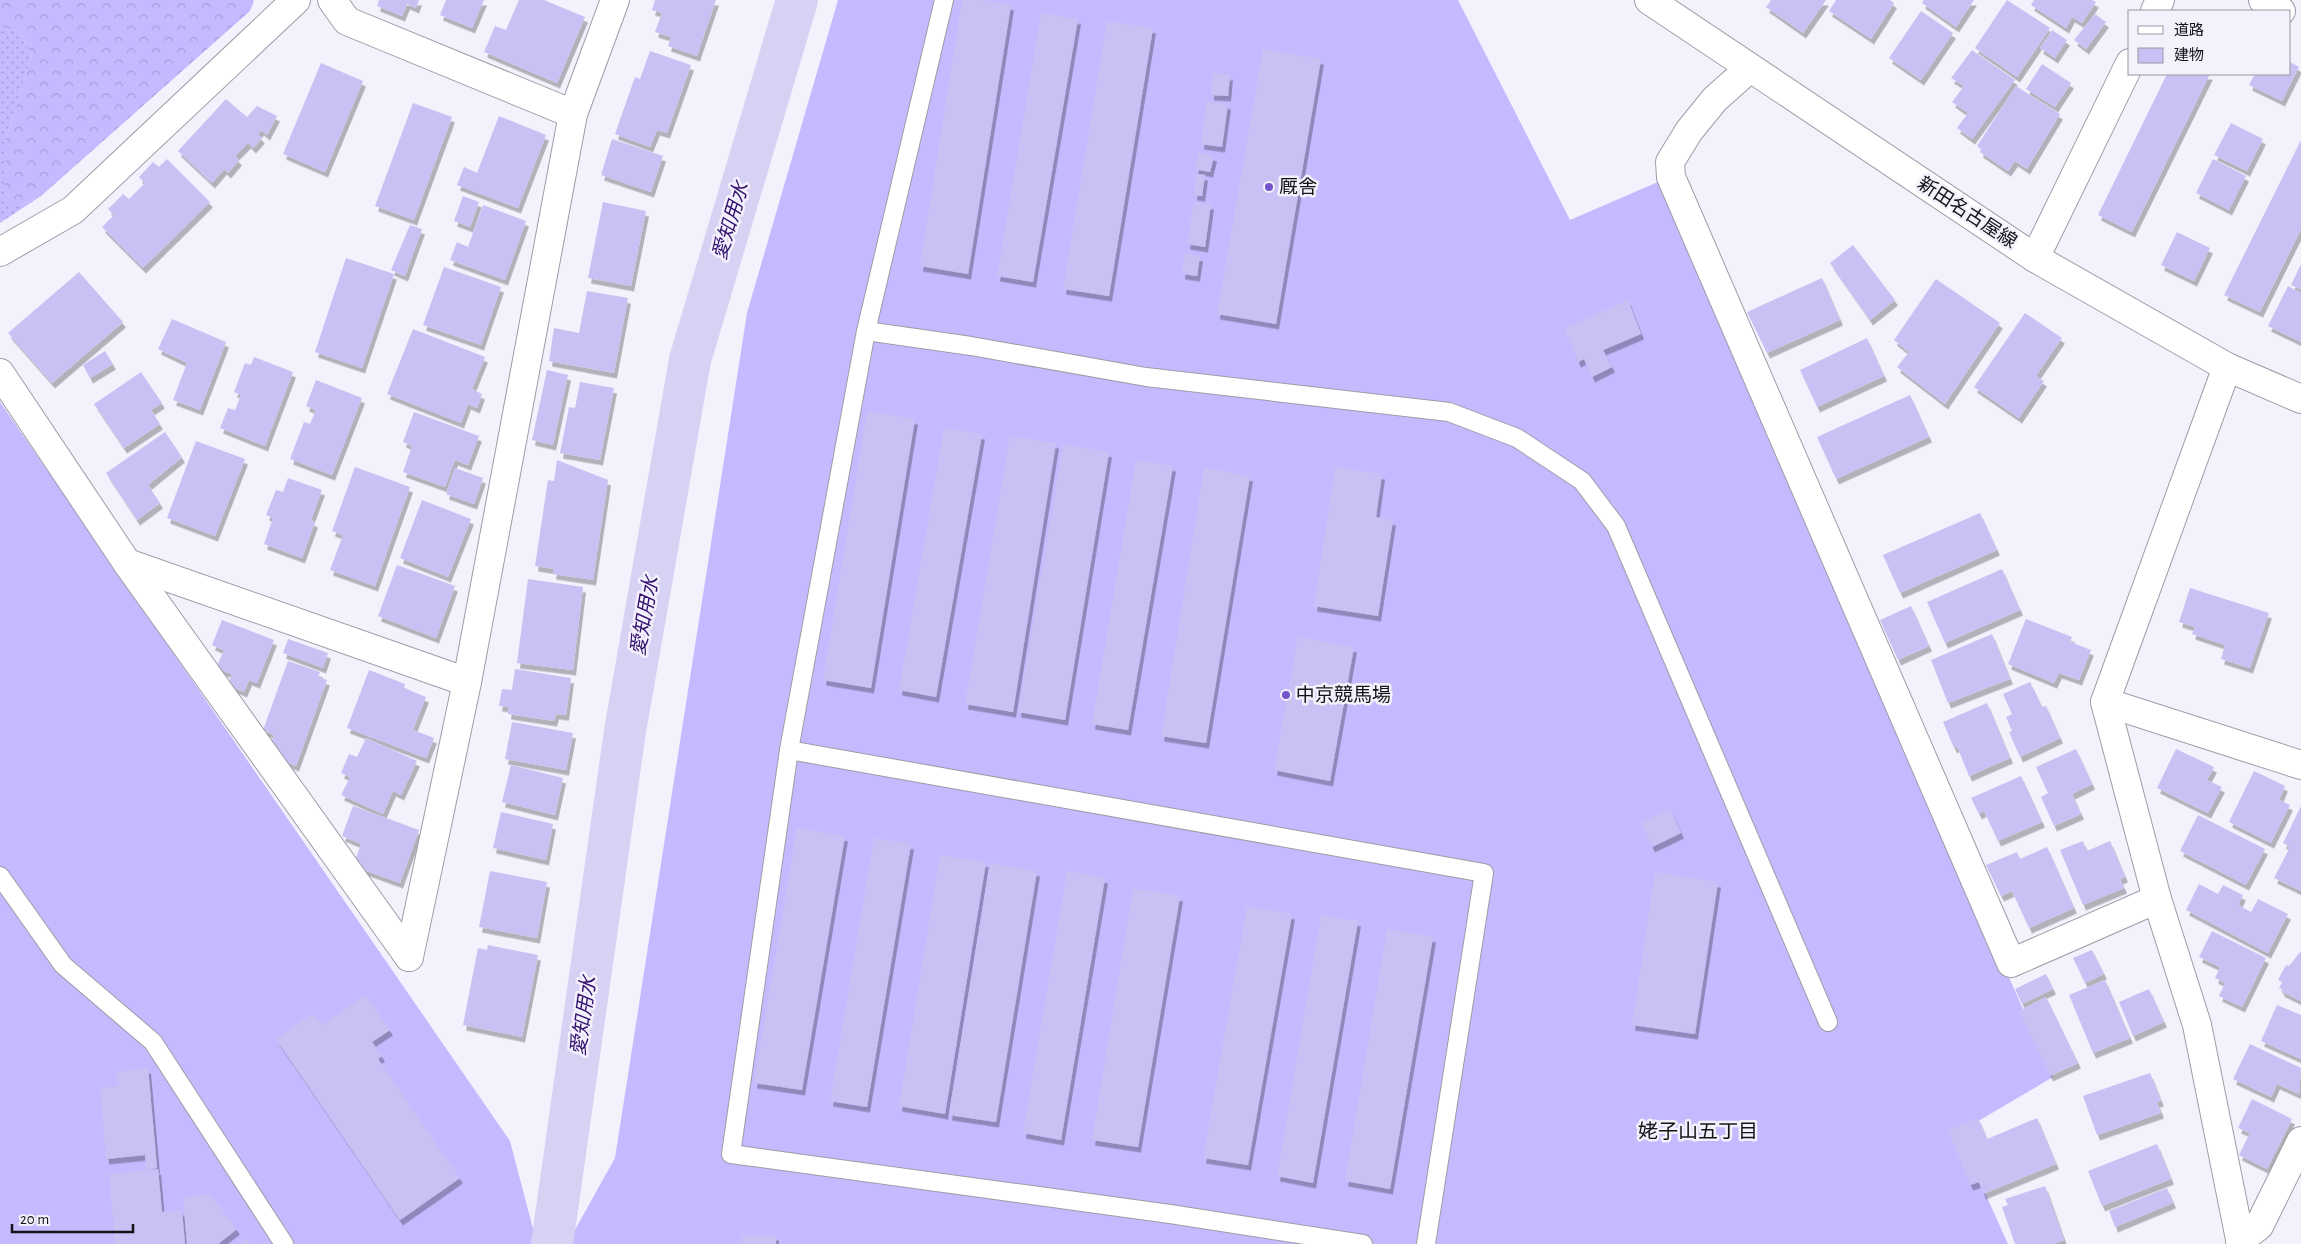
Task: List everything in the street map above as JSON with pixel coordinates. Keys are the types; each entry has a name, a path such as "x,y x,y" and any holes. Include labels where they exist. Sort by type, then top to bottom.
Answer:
{"street":[{"path":"0,252 73,210 296,0"},
{"path":"332,0 347,21 573,114"},
{"path":"0,373 127,563 409,957 467,682 573,114 615,0"},
{"name":"新田名古屋線","path":"1649,0 2035,258 2227,367 2301,399"},
{"path":"2263,0 2279,10"},
{"path":"2035,258 2128,67"},
{"path":"1750,68 1715,99 1689,131 1670,162 1671,177 2011,963 2157,899"},
{"path":"2227,367 2105,702 2157,899 2197,1024 2240,1242 2259,1226 2301,1141"},
{"path":"127,563 467,682"},
{"path":"2105,702 2301,765"}],"lane":[{"path":"944,0 866,330 789,750 731,1154 1170,1214 1363,1244"},
{"path":"866,330 971,346 1146,377 1449,412 1517,438 1582,481 1616,526 1828,1022"},
{"path":"789,750 1484,874 1426,1244"},
{"path":"0,876 63,965 153,1042 284,1244"}],"green space":[{"path":"0,0 254,1 250,11 41,196 17,206 4,201 6,139 32,55 19,31 0,28"},
{"name":"中京競馬場","path":"838,0 1458,0 1570,220 1658,182 2053,1077 1958,1133 2008,1244 567,1244 615,1158 747,313"},
{"path":"0,28 19,31 32,55 6,139 17,206 41,196 0,223"},
{"path":"0,402 510,1141 537,1244 0,1244"}],"building":[{"path":"379,0 419,0 416,8 407,4 402,16 377,6"},
{"path":"446,0 484,0 472,28 440,15"},
{"path":"519,0 544,0 585,17 557,83 484,52 495,26 506,30"},
{"path":"655,0 716,0 697,56 668,46 671,37 655,32 662,13 652,10"},
{"path":"962,0 982,0 1011,5 968,274 920,266"},
{"path":"1771,0 1826,0 1803,33 1766,7"},
{"path":"1836,0 1890,0 1894,3 1871,39 1829,11"},
{"path":"1924,0 1974,0 1956,27 1922,3"},
{"path":"2007,0 2050,28 2017,77 1975,48"},
{"path":"2034,0 2092,0 2096,2 2082,23 2072,17 2066,28 2031,5"},
{"path":"1921,11 1953,33 1921,80 1889,58"},
{"path":"1041,13 1078,19 1033,282 997,276"},
{"path":"2095,14 2106,22 2086,49 2074,40"},
{"path":"1107,21 1153,28 1109,296 1063,289"},
{"path":"2052,30 2067,40 2055,58 2040,48"},
{"name":"厩舎","path":"1263,49 1321,59 1276,324 1217,314"},
{"path":"1972,50 2015,80 1972,139 1957,128 1968,113 1952,102 1964,86 1951,78"},
{"path":"650,51 691,65 667,133 657,130 650,147 615,134 635,77 640,79"},
{"path":"321,63 363,81 325,172 283,154"},
{"path":"2291,63 2299,67 2282,101 2249,85 2254,75 2291,75"},
{"path":"2042,64 2071,83 2055,107 2026,89"},
{"path":"1212,73 1230,75 1228,96 1211,95"},
{"path":"2167,75 2210,75 2132,232 2098,215"},
{"path":"2016,86 2060,114 2027,169 2015,161 2008,171 1980,152 1981,149 1977,146"},
{"path":"226,99 247,117 257,106 277,116 267,135 261,130 258,134 262,138 253,148 248,143 235,156 239,160 228,173 224,169 212,183 178,151"},
{"path":"1206,101 1228,104 1222,147 1201,144"},
{"path":"413,103 452,117 414,220 375,206"},
{"path":"499,116 546,135 518,208 457,185 464,167 477,173"},
{"path":"2231,123 2263,139 2247,171 2214,155"},
{"path":"612,139 663,156 651,192 601,175"},
{"path":"2301,140 2301,229 2260,312 2224,295"},
{"path":"1199,152 1214,156 1210,172 1195,169"},
{"path":"167,159 210,202 143,268 102,227 114,215 108,209 123,194 129,199 145,183 139,177 153,162 159,167"},
{"path":"2213,159 2246,176 2229,210 2196,193"},
{"path":"1196,174 1205,175 1202,196 1194,195"},
{"path":"463,196 479,202 470,227 454,221"},
{"path":"603,202 646,211 631,286 588,278"},
{"path":"1194,202 1211,204 1205,247 1187,244"},
{"path":"483,205 526,221 505,280 450,260 457,242 468,247"},
{"path":"410,225 422,229 405,276 391,270"},
{"path":"2177,232 2210,248 2194,281 2161,265"},
{"path":"1853,245 1895,300 1870,320 1830,263"},
{"path":"1185,253 1200,256 1197,276 1182,274"},
{"path":"346,258 394,274 362,368 315,352"},
{"path":"2301,264 2301,290 2291,285"},
{"path":"444,267 501,287 481,345 423,325"},
{"path":"79,272 123,322 52,383 8,333"},
{"path":"1822,278 1840,320 1767,353 1747,312"},
{"path":"1936,279 2000,323 1945,404 1897,367 1909,352 1894,340"},
{"path":"2288,286 2301,293 2301,342 2268,326"},
{"path":"587,291 628,298 614,373 549,361 554,328 579,333"},
{"path":"1628,300 1641,334 1603,350 1612,367 1592,377 1584,359 1578,362 1564,328"},
{"path":"2025,313 2062,338 2036,376 2044,381 2019,418 1974,387"},
{"path":"172,319 226,342 200,410 173,400 187,363 158,349"},
{"path":"413,329 485,357 472,389 482,394 477,408 468,404 461,423 387,394"},
{"path":"1867,338 1884,376 1817,407 1800,370"},
{"path":"105,351 113,364 90,378 83,365"},
{"path":"254,357 293,372 265,446 220,428 228,408 235,410 241,395 234,392 245,363 251,365"},
{"path":"547,370 568,375 553,445 532,440"},
{"path":"141,372 162,403 151,410 160,424 124,448 94,404"},
{"path":"316,380 362,398 332,475 290,459 304,422 310,424 316,410 306,406"},
{"path":"580,382 614,388 600,460 560,453 569,407 575,408"},
{"path":"1910,395 1929,437 1836,479 1817,437"},
{"path":"867,411 915,419 871,688 823,680"},
{"path":"414,412 479,436 468,465 455,460 445,487 403,472 412,446 403,442"},
{"path":"944,428 982,434 936,697 899,690"},
{"path":"165,432 182,457 148,485 160,503 137,520 106,473"},
{"path":"1010,436 1056,443 1013,712 965,704"},
{"path":"196,441 245,459 215,536 167,518"},
{"path":"1063,444 1109,452 1065,720 1018,712"},
{"path":"557,460 608,480 593,580 553,574 554,569 535,566 548,480 554,481"},
{"path":"1136,460 1173,466 1128,730 1092,724"},
{"path":"355,467 410,487 375,586 330,570 343,535 332,531"},
{"path":"1335,467 1382,474 1376,517 1393,520 1378,616 1314,606"},
{"path":"455,468 483,478 474,504 446,494"},
{"path":"1204,468 1250,476 1206,743 1161,736"},
{"path":"288,478 322,490 311,520 315,522 302,558 264,544 273,518 266,515 276,490 283,492"},
{"path":"422,500 471,519 448,577 400,558"},
{"path":"1980,513 1997,550 1900,593 1883,555"},
{"path":"397,565 455,586 436,638 378,616"},
{"path":"2002,569 2020,610 1945,643 1927,602"},
{"path":"528,579 583,587 573,670 517,663"},
{"path":"2190,588 2269,613 2250,668 2221,659 2225,645 2192,634 2195,627 2179,622"},
{"path":"1911,606 1929,646 1898,660 1880,620"},
{"path":"2026,619 2072,637 2070,642 2091,650 2079,680 2059,673 2054,683 2008,664"},
{"path":"222,620 274,640 257,683 249,680 244,692 228,685 232,674 216,668 224,650 212,645"},
{"path":"1992,634 2010,679 1948,703 1931,660"},
{"path":"1298,637 1354,647 1330,781 1274,770"},
{"path":"288,639 328,653 323,668 283,653"},
{"path":"288,661 320,672 318,677 327,680 296,766 281,760 270,746 274,735 263,730"},
{"path":"515,669 571,678 566,715 556,714 554,721 508,714 509,707 499,706 502,689 512,690"},
{"path":"369,670 405,684 404,688 426,697 413,730 434,738 426,758 347,728"},
{"path":"2030,682 2042,707 2046,706 2060,738 2020,757 2009,732 2012,731 2006,717 2012,714 2003,694"},
{"path":"1987,703 2010,758 1969,776 1957,746 1954,748 1943,722"},
{"path":"512,722 573,733 566,770 505,759"},
{"path":"366,738 417,761 401,795 393,791 383,814 341,795 350,777 341,773 349,754 357,757"},
{"path":"2076,749 2092,784 2072,794 2081,814 2054,826 2041,797 2048,793 2036,767"},
{"path":"2176,749 2214,767 2207,780 2222,787 2208,813 2157,788"},
{"path":"511,765 563,778 555,815 502,802"},
{"path":"2254,771 2285,786 2279,800 2290,805 2271,843 2229,822"},
{"path":"2021,776 2042,822 1998,841 1984,811 1979,814 1971,798"},
{"path":"353,806 419,830 400,883 353,866 361,844 342,836"},
{"path":"2301,806 2301,891 2274,878 2290,847 2283,843"},
{"path":"1670,809 1681,833 1652,847 1641,823"},
{"path":"501,812 553,824 546,860 493,848"},
{"path":"2198,815 2265,849 2246,885 2180,851"},
{"path":"797,828 845,836 802,1090 754,1083"},
{"path":"874,838 911,844 867,1107 830,1101"},
{"path":"2083,841 2087,851 2110,841 2125,877 2120,879 2124,888 2083,905 2060,850"},
{"path":"2047,847 2074,908 2029,928 2012,891 2001,896 1986,865 2017,852 2020,859"},
{"path":"940,855 986,862 945,1114 899,1106"},
{"path":"990,863 1037,871 996,1122 949,1115"},
{"path":"490,871 547,882 537,938 479,927"},
{"path":"1067,871 1105,878 1061,1140 1023,1133"},
{"path":"1655,872 1718,882 1695,1034 1632,1025"},
{"path":"2199,884 2218,894 2223,885 2243,895 2238,905 2251,912 2258,899 2288,914 2268,953 2186,910"},
{"path":"1133,888 1180,896 1138,1147 1092,1140"},
{"path":"1247,906 1292,914 1248,1165 1203,1158"},
{"path":"1321,915 1358,921 1313,1183 1277,1176"},
{"path":"1387,929 1433,937 1390,1189 1345,1181"},
{"path":"2212,931 2266,958 2242,1007 2219,996 2225,983 2215,978 2220,967 2199,957"},
{"path":"488,945 538,955 522,1037 463,1025 478,948 487,950"},
{"path":"2092,950 2104,974 2085,983 2073,958"},
{"path":"2301,951 2301,1001 2281,991 2282,989 2279,988 2282,982 2278,980 2286,965 2289,966"},
{"path":"2046,974 2053,989 2022,1004 2015,989"},
{"path":"2105,980 2130,1038 2093,1053 2069,995"},
{"path":"2149,989 2164,1022 2133,1036 2119,1002"},
{"path":"366,995 390,1030 372,1042 382,1056 378,1059 460,1178 400,1220 276,1039 313,1013 322,1025"},
{"path":"2046,997 2078,1063 2050,1076 2019,1011"},
{"path":"2277,1005 2301,1015 2301,1059 2261,1041"},
{"path":"2250,1044 2301,1068 2299,1094 2277,1084 2271,1097 2233,1079"},
{"path":"148,1068 157,1168 146,1170 145,1155 106,1159 100,1088 118,1086 116,1072"},
{"path":"2150,1073 2161,1101 2157,1102 2161,1113 2097,1135 2083,1096"},
{"path":"2252,1099 2292,1119 2267,1169 2239,1155 2250,1133 2238,1128"},
{"path":"1978,1118 1987,1139 2037,1118 2056,1164 1983,1194 1979,1182 1970,1185 1948,1130"},
{"path":"2157,1144 2171,1179 2102,1206 2088,1171"},
{"path":"158,1169 162,1212 182,1210 185,1244 115,1244 109,1174"},
{"path":"2045,1186 2064,1240 2052,1244 2015,1244 2002,1207 2008,1205 2005,1199"},
{"path":"2167,1188 2173,1203 2115,1227 2109,1211"},
{"path":"210,1194 237,1229 218,1244 187,1244 183,1197"},
{"path":"742,1235 776,1235 776,1244 742,1244"},
{"path":"247,1239 250,1244 240,1244"}],"waterway":[{"name":"愛知用水","path":"552,1244 625,731 690,360 797,0"}],"place":[{"name":"厩舎","path":"1269,187"},
{"name":"中京競馬場","path":"1286,695"}],"district":[{"name":"姥子山五丁目","path":"1698,1132"}]}
